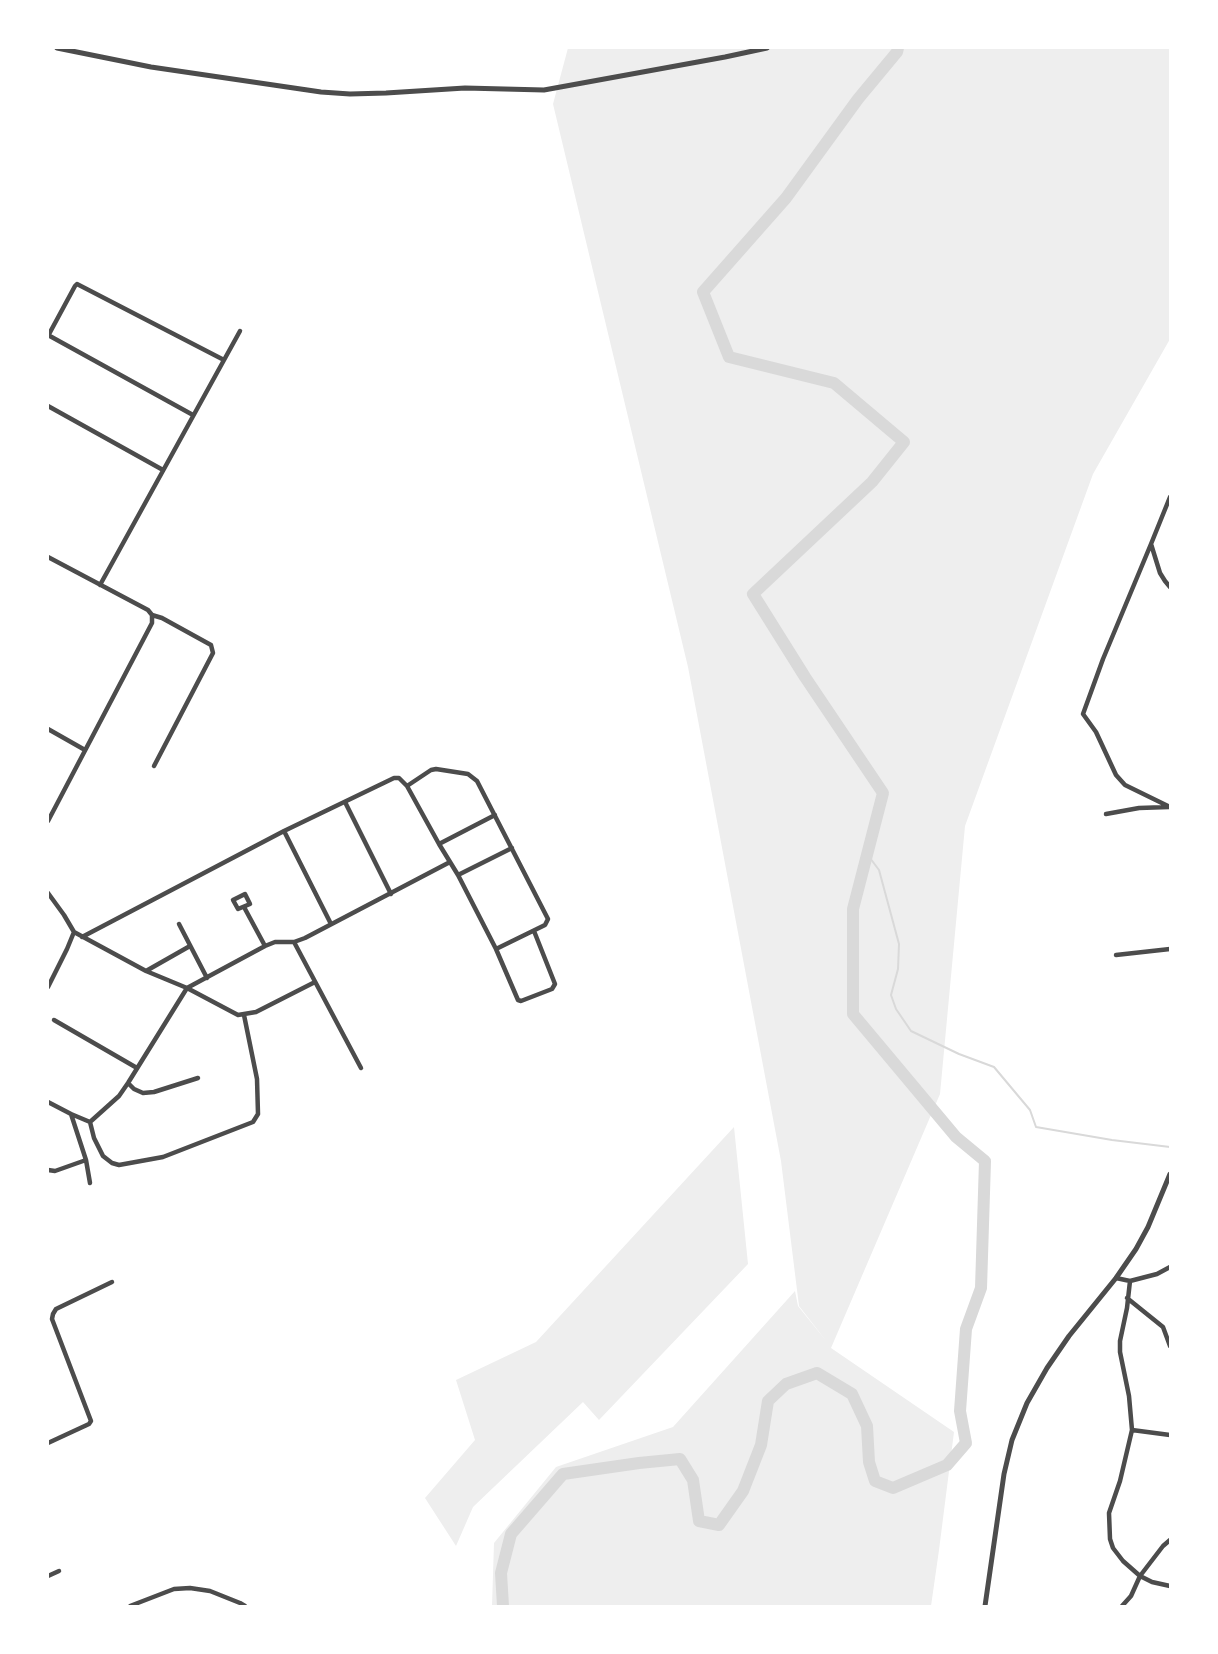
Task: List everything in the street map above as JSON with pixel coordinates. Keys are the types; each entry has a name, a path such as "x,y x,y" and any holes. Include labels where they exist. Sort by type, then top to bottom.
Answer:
{"street":[{"path":"57,48 151,67 321,92 350,94 465,88 544,90 767,48"},
{"path":"193,415 48,336 75,286 77,284 224,360"},
{"path":"100,585 240,331"},
{"path":"48,406 163,470"},
{"path":"1170,497 1103,659 1083,714 1096,732 1116,775 1125,785 1170,807"},
{"path":"1150,544 1160,573 1170,587"},
{"path":"48,557 148,610 152,615 162,618 210,643 213,652 154,766"},
{"path":"48,821 152,623 152,615"},
{"path":"48,729 85,750"},
{"path":"407,786 431,770 442,769 468,774 477,781 548,919 545,925 496,949"},
{"path":"82,937 284,831 394,778 399,778 407,786 438,844 458,875 496,949 519,1001 524,1001 555,986 534,931"},
{"path":"345,802 391,894"},
{"path":"1106,814 1139,808 1170,807"},
{"path":"438,844 495,815"},
{"path":"284,831 331,924"},
{"path":"458,875 512,848"},
{"path":"90,1122 119,1096 187,988 264,946 275,942 294,942 391,894 450,862"},
{"path":"48,893 74,932 146,971 187,988 238,1015 256,1012 315,982"},
{"path":"244,907 264,946"},
{"path":"179,924 207,978"},
{"path":"48,987 74,932"},
{"path":"294,942 361,1068"},
{"path":"146,971 190,946"},
{"path":"1116,956 1170,949"},
{"path":"90,1122 94,1138 103,1156 112,1163 119,1165 162,1157 253,1122 258,1114 257,1079 244,1015"},
{"path":"54,1020 137,1068"},
{"path":"128,1083 134,1089 143,1093 154,1092 198,1078"},
{"path":"48,1102 90,1122"},
{"path":"71,1114 86,1160 90,1183"},
{"path":"48,1170 55,1171 86,1160"},
{"path":"984,1606 1004,1474 1012,1440 1027,1403 1047,1368 1069,1336 1116,1278 1136,1249 1148,1227 1170,1174"},
{"path":"1116,1278 1130,1281 1157,1274 1170,1267"},
{"path":"1130,1281 1120,1352 1129,1396 1132,1430 1110,1514 1110,1539 1113,1548 1122,1561 1140,1576 1152,1582 1170,1586"},
{"path":"48,1443 92,1421 52,1319 53,1314 56,1309 112,1282"},
{"path":"1127,1298 1163,1327 1170,1346"},
{"path":"1132,1430 1170,1435"},
{"path":"1122,1606 1131,1596 1140,1576 1162,1546 1170,1540"},
{"path":"48,1576 59,1571"},
{"path":"130,1606 174,1589 190,1588 210,1591 245,1606"}],"shaded area":[{"path":"568,48 1170,48 1170,339 1093,474 965,826 940,1094 831,1348 954,1432 931,1606 492,1606 494,1543 556,1467 673,1427 795,1291 798,1306 827,1342 799,1306 781,1161 688,667 553,104"},
{"path":"734,1127 748,1264 599,1420 583,1402 473,1507 456,1546 425,1498 475,1440 456,1380 536,1342"}],"waterway":[{"path":"503,1606 501,1573 511,1534 563,1474 680,1459 693,1480 699,1521 719,1525 743,1491 761,1445 768,1401 786,1384 817,1373 852,1394 867,1426 869,1462 875,1481 893,1488 947,1465 966,1443 960,1411 966,1329 981,1288 985,1161 956,1137 853,1014 853,909 883,793 805,677 753,594 872,482 904,442 834,383 729,357 703,292 786,198 858,99 897,52 898,48"},
{"path":"867,854 879,870 899,944 898,969 891,995 896,1009 911,1031 959,1054 994,1067 1030,1110 1036,1127 1112,1140 1170,1147"}]}
